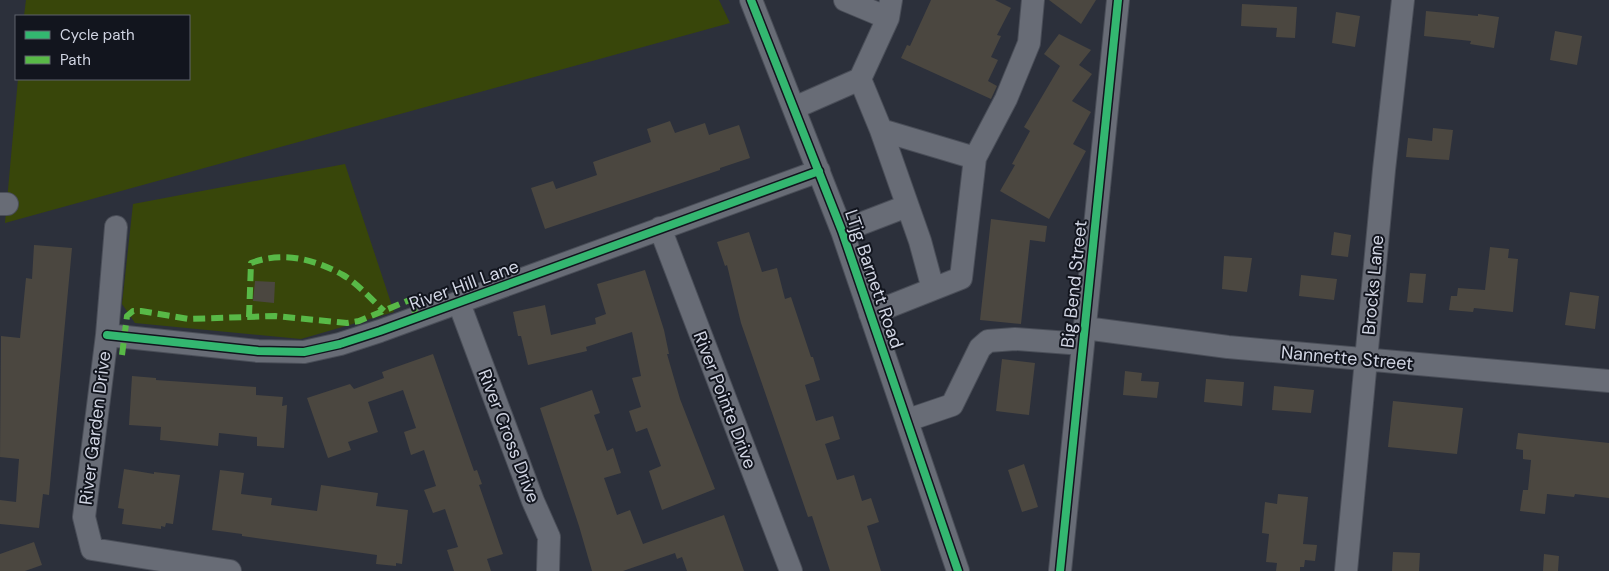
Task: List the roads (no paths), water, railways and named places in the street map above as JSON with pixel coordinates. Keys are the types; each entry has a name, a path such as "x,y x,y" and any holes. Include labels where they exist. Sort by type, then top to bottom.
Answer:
{"street":[{"name":"LTjg Barnett Road","path":"751,0 842,230 958,571"},
{"path":"794,108 860,79 889,9 845,0"},
{"path":"870,314 961,278 975,158 1006,99 1029,43 1033,0"},
{"name":"Big Bend Street","path":"1060,571 1118,0"},
{"name":"Brocks Lane","path":"1346,571 1384,170 1403,0"},
{"path":"860,79 882,130 920,241 933,289"},
{"path":"882,130 975,158"},
{"name":"River Hill Lane","path":"107,335 258,351 304,352 340,344 819,171"},
{"path":"842,230 907,206"},
{"name":"River Garden Drive","path":"116,226 107,335 84,517 92,549 230,571"},
{"name":"River Pointe Drive","path":"660,228 791,571"},
{"name":"River Cross Drive","path":"459,302 533,501 549,537 548,571"},
{"name":"Nannette Street","path":"908,420 952,405 980,348 988,341 1015,339 1084,336 1609,381"}]}
